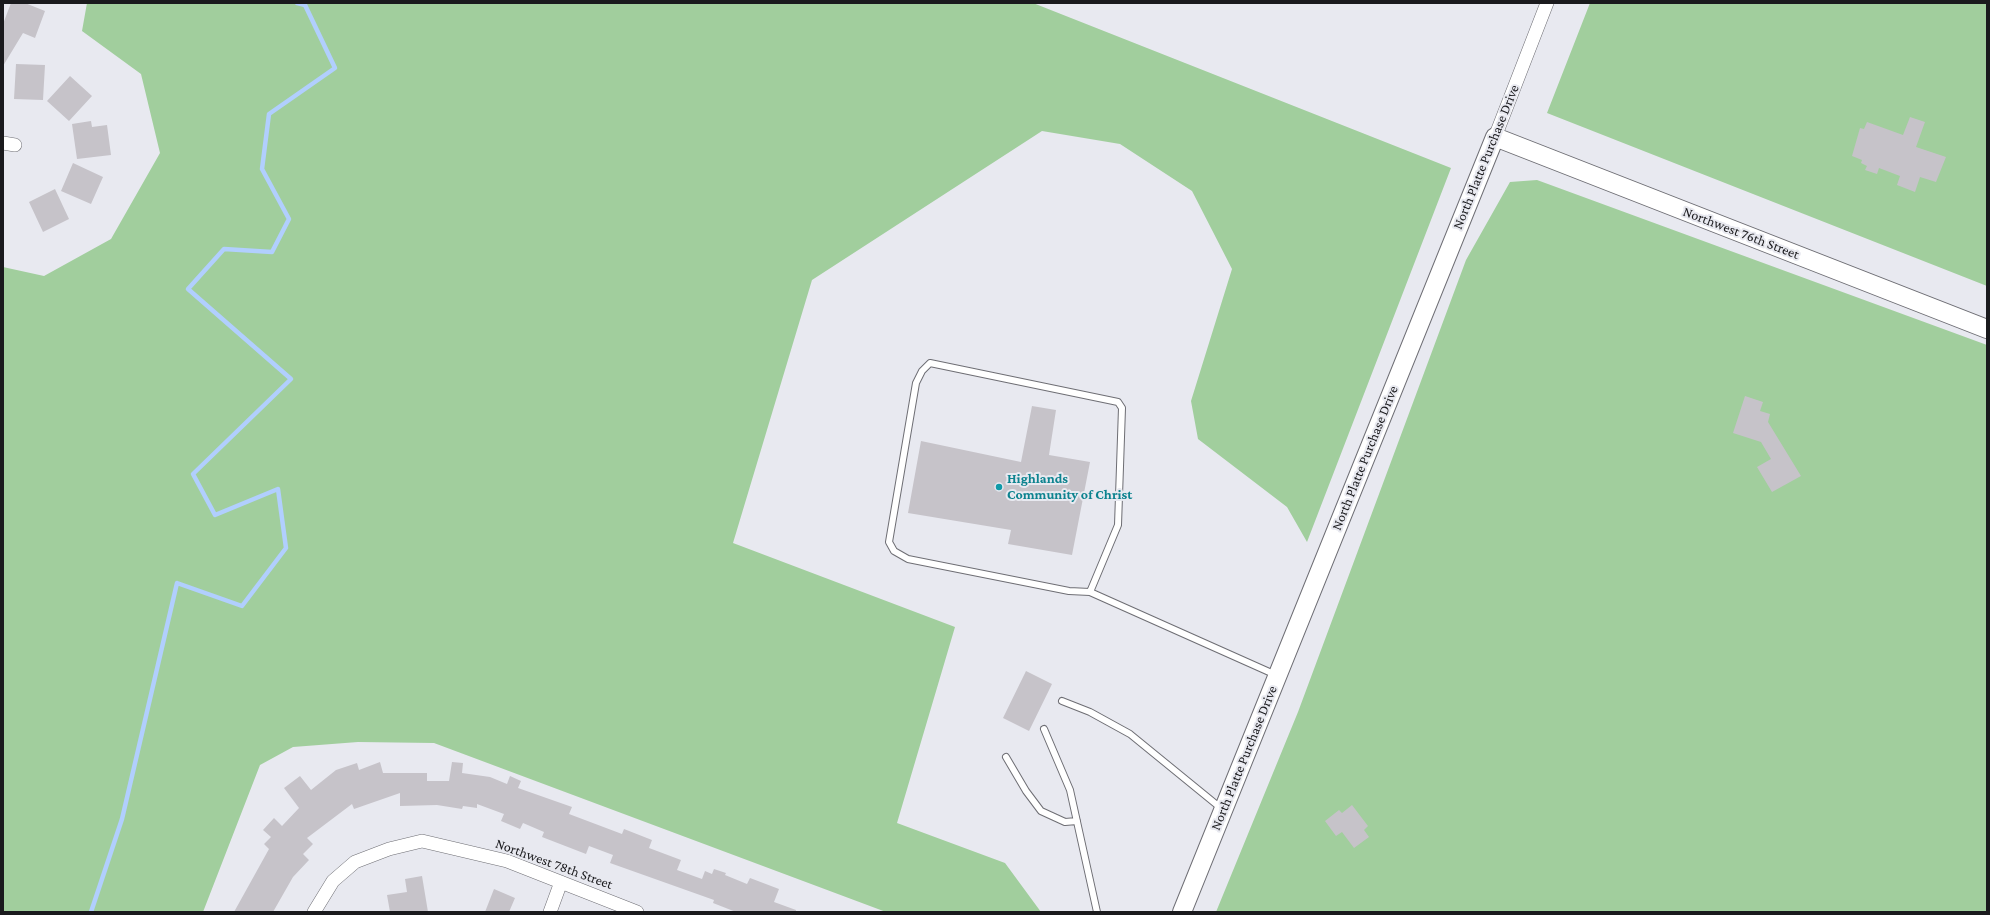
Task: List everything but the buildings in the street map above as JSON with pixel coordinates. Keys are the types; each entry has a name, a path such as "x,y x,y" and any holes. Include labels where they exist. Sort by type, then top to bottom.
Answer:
{"street":[{"name":"North Platte Purchase Drive","path":"1182,912 1495,137 1547,3"},
{"name":"Northwest 76th Street","path":"1495,137 1987,329"},
{"name":"Northwest 78th Street","path":"314,912 333,881 355,862 389,849 422,841 507,861 637,912"},
{"path":"550,912 561,882"}],"lane":[{"path":"1090,592 1118,524 1122,408 1118,402 930,363 922,371 916,383 889,542 894,551 908,559 1069,591 1090,592 1277,676"},
{"path":"1062,702 1090,712 1130,734 1223,810"},
{"path":"1044,729 1070,790 1096,912"},
{"path":"1006,757 1026,791 1041,810 1065,822 1077,821"}],"green space":[{"path":"87,3 1033,3 1451,168 1307,542 1287,507 1198,439 1191,401 1232,269 1192,191 1120,144 1042,131 812,280 733,543 955,627 897,823 1005,863 1041,912 886,912 434,743 358,742 293,747 260,765 203,912 3,912 3,267 44,276 111,239 160,153 141,74 82,31"},
{"path":"1590,3 1987,3 1987,286 1547,113"},
{"path":"1537,180 1987,345 1987,912 1216,912 1298,712 1466,260 1510,182"}],"waterway":[{"path":"91,912 122,819 177,583 242,606 286,548 278,489 215,515 193,474 291,379 188,289 224,249 272,252 289,219 262,169 269,114 335,68 305,5 297,3"}],"place":[{"name":"Highlands Community of Christ","path":"999,487"}]}
